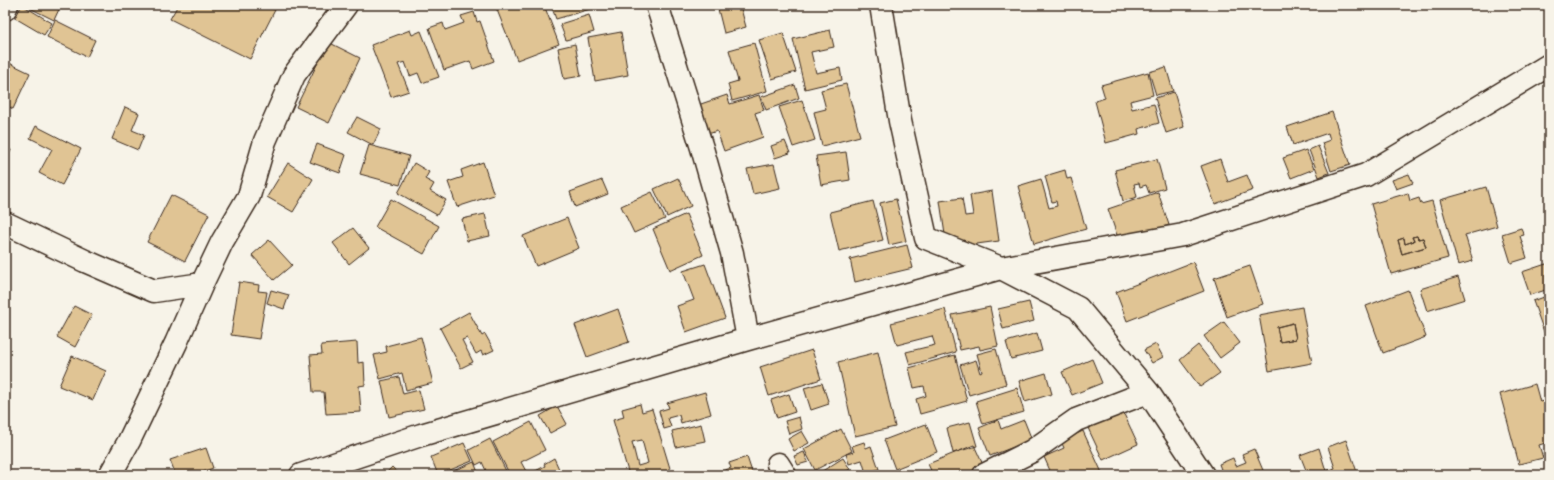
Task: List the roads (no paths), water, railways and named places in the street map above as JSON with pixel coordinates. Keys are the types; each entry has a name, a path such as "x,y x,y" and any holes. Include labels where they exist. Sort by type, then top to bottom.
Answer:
{"street":[{"path":"5,9 7,5"},
{"path":"110,475 129,441 173,350 222,242 249,196 265,141 294,75 346,5"},
{"path":"657,5 702,148 732,253 748,338"},
{"path":"881,5 900,121 926,238 1001,268 1078,308 1148,392 1202,475"},
{"path":"301,475 421,435 748,338 1001,268 1183,235 1366,175 1549,65"},
{"path":"5,222 154,291 202,284"},
{"path":"984,475 1032,451 1076,420 1148,392"}]}
